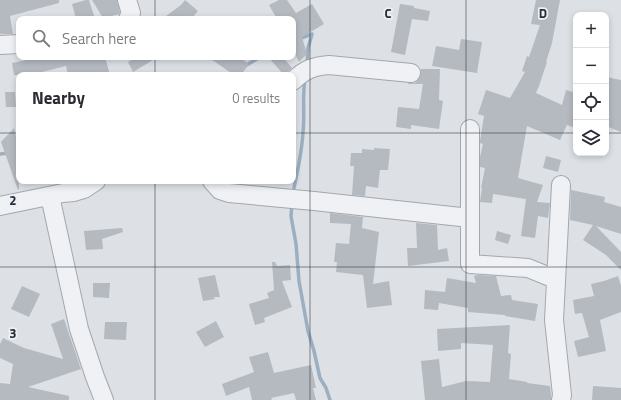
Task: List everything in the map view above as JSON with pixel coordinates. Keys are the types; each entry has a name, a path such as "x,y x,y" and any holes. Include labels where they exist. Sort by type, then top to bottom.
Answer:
{"street":[{"path":"127,0 131,13 130,16"},
{"path":"0,45 16,44"},
{"path":"296,79 309,69 320,65 411,73"},
{"path":"470,129 470,264 528,268 555,279"},
{"path":"0,206 74,192 84,189 92,184"},
{"path":"215,184 220,190 229,193 322,201 470,218"},
{"path":"561,185 554,320 562,394 561,400"},
{"path":"50,196 79,329 104,400"}],"building":[{"path":"0,0 59,0 59,3 10,16 13,34 0,34"},
{"path":"89,0 94,16 75,16 72,4"},
{"path":"92,0 117,0 120,12 119,14 102,16"},
{"path":"185,0 198,11 194,16 166,16 181,5"},
{"path":"279,0 287,0 296,13 312,4 324,24 302,37 307,54 299,62 296,56 296,16 275,16 269,5"},
{"path":"536,0 560,0 552,43 536,93 562,105 566,90 573,92 573,127 567,125 560,140 527,126 518,178 543,185 537,202 550,203 548,218 538,216 535,238 521,236 526,199 493,194 492,203 480,202 485,168 480,167 480,157 483,144 480,143 480,141 484,116 478,114 486,90 510,98 525,72 522,71 527,56 529,57 540,25 531,24"},
{"path":"400,4 414,6 414,8 430,11 428,21 412,19 405,55 391,52"},
{"path":"461,39 482,42 477,73 432,66 436,46 459,50"},
{"path":"26,60 106,60 109,72 67,72 66,66 42,72 16,72 16,75 14,75 12,63"},
{"path":"132,60 153,60 133,72 128,62"},
{"path":"212,60 243,60 249,64 243,72 230,72"},
{"path":"271,60 285,60 292,68 287,72 281,72"},
{"path":"421,69 440,69 439,100 443,101 439,129 411,125 411,129 396,127 398,107 419,109 423,84 408,83 415,83 419,79"},
{"path":"609,78 621,80 621,132 609,127"},
{"path":"5,92 15,92 16,107 6,107"},
{"path":"14,128 16,137 16,184 19,184 18,190 1,142"},
{"path":"374,148 390,149 388,170 380,170 378,188 366,186 365,196 352,195 354,166 350,166 351,153 362,153 362,149 374,150"},
{"path":"546,156 561,160 558,172 543,168"},
{"path":"571,190 605,197 604,202 621,207 621,234 596,226 621,252 621,270 606,255 583,240 593,225 570,220"},
{"path":"330,213 363,217 362,228 379,232 373,284 389,281 392,305 367,308 363,275 336,272 337,262 334,262 336,243 349,244 351,224 330,223"},
{"path":"416,223 437,225 438,250 447,248 449,261 408,266 407,248 417,248"},
{"path":"122,228 123,232 102,239 103,249 86,250 84,231"},
{"path":"497,231 511,235 508,244 495,240"},
{"path":"272,262 275,262 277,266 290,265 291,280 282,281 292,307 264,318 265,322 255,325 249,304 269,298 267,293 274,290"},
{"path":"215,275 220,297 214,297 215,299 203,301 198,278"},
{"path":"474,276 496,276 501,296 511,295 512,300 538,304 535,321 505,315 468,312 468,308 439,303 438,310 424,309 425,290 445,292 447,278 476,283"},
{"path":"618,276 621,286 621,312 600,320 606,351 578,357 574,341 589,337 582,313 575,314 573,300 594,296 591,284"},
{"path":"93,283 110,283 109,298 93,297"},
{"path":"22,286 40,294 29,317 11,309"},
{"path":"64,319 81,369 28,387 69,396 69,400 0,400 0,383 10,384 13,364 0,358 0,344 3,338 24,348 63,359 51,324"},
{"path":"216,321 224,337 205,347 196,332"},
{"path":"105,322 127,322 126,340 104,339"},
{"path":"510,325 508,353 511,354 509,379 550,386 551,400 425,400 421,361 439,359 442,387 466,381 490,382 493,345 461,343 461,349 438,351 437,329"},
{"path":"268,352 274,373 311,365 316,388 313,388 316,400 296,400 294,393 271,398 272,400 252,400 249,387 226,396 222,384 254,372 249,357"},
{"path":"593,386 621,388 621,400 592,400"}],"waterway":[{"path":"296,40 312,34"},
{"path":"307,65 308,48 312,34"},
{"path":"245,66 255,60"},
{"path":"296,178 304,119 305,79"},
{"path":"0,154 9,153"},
{"path":"293,193 295,184"},
{"path":"292,204 291,216 296,244 299,281 308,331 320,378 326,388 330,400"}]}
